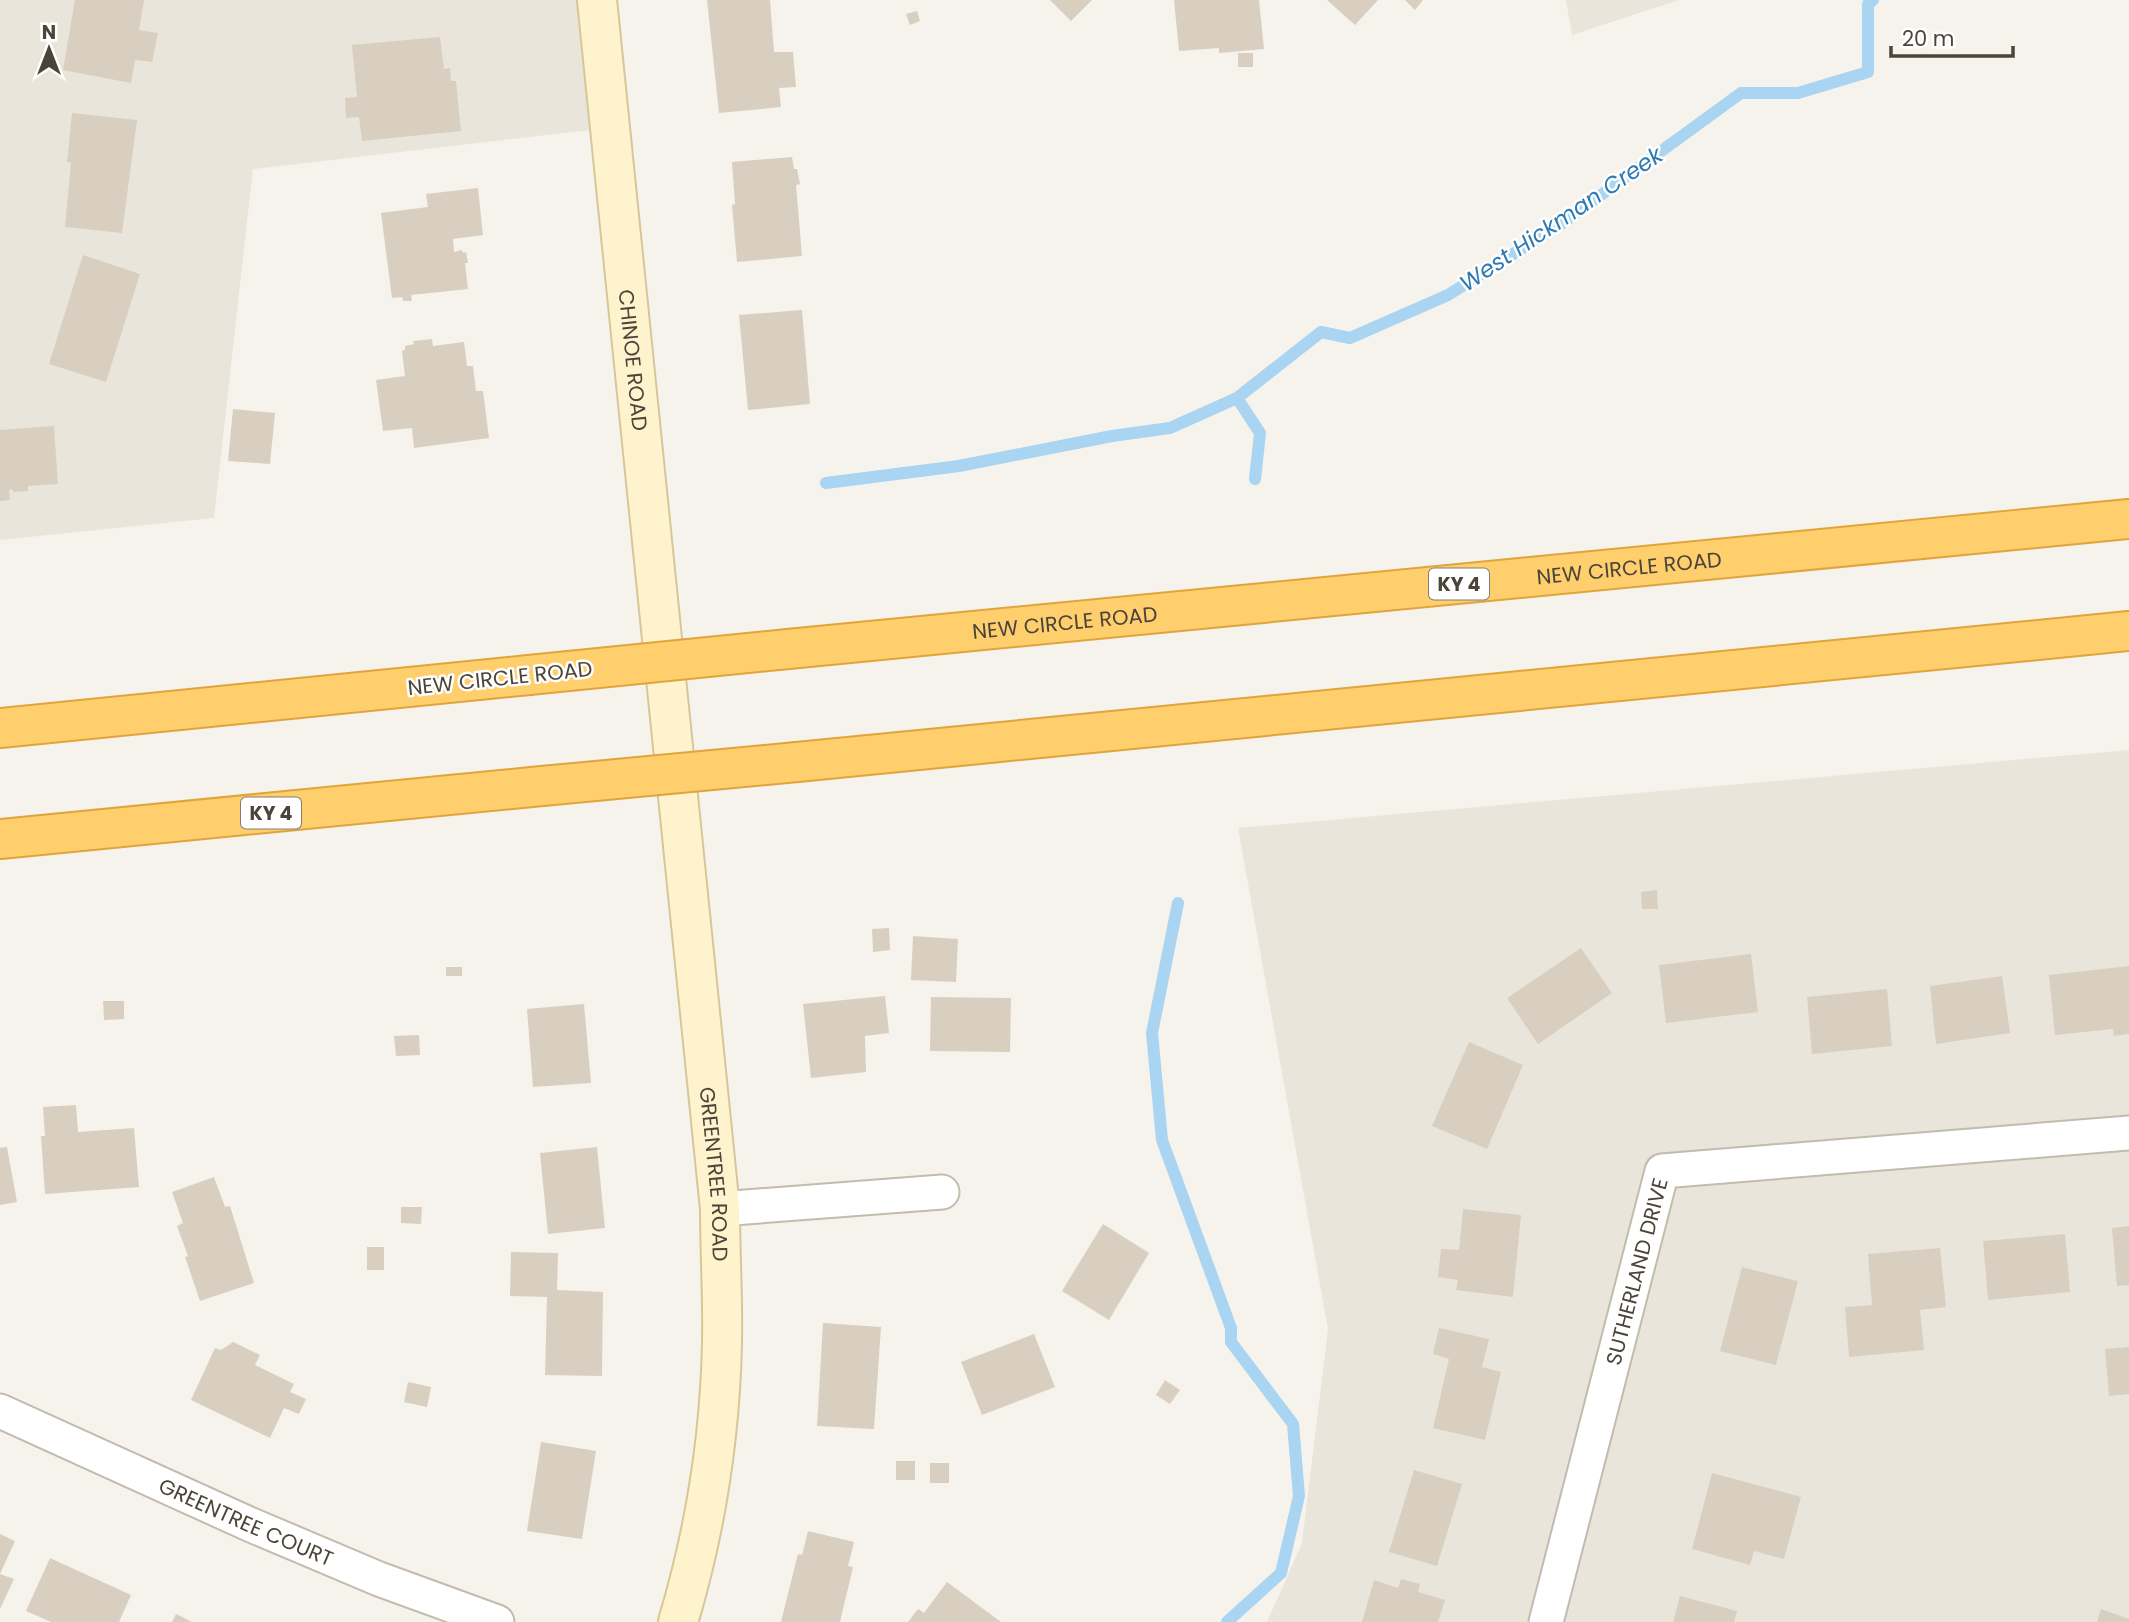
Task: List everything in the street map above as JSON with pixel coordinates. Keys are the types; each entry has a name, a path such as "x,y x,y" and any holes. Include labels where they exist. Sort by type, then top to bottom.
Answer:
{"highway":[{"name":"NEW CIRCLE ROAD","path":"0,727 2129,519"},
{"name":"KY 4","path":"0,839 2129,631"}],"street":[{"name":"CHINOE ROAD","path":"597,0 645,488 672,722"},
{"name":"GREENTREE ROAD","path":"672,722 720,1209 722,1344 708,1496 693,1570 678,1622"},
{"name":"SUTHERLAND DRIVE","path":"1546,1622 1662,1171 2129,1133"},
{"path":"720,1209 942,1192"},
{"name":"GREENTREE COURT","path":"0,1411 249,1524 379,1579 497,1622"}],"shaded area":[{"path":"0,0 594,0 607,128 253,169 214,518 0,540"},
{"path":"1566,0 1679,0 1572,35"},
{"path":"2129,750 2129,1622 1267,1622 1302,1543 1328,1329 1238,828"}],"building":[{"path":"75,0 144,0 139,30 158,33 152,62 135,60 131,83 63,70"},
{"path":"707,0 770,0 774,52 793,52 796,87 779,88 781,107 719,113"},
{"path":"1050,0 1092,0 1071,21"},
{"path":"1174,0 1259,0 1264,49 1219,53 1219,48 1179,51"},
{"path":"1327,0 1378,0 1355,25"},
{"path":"1405,0 1423,0 1415,10"},
{"path":"917,11 920,21 910,25 906,14"},
{"path":"440,37 444,69 450,68 451,81 456,81 461,131 362,141 359,117 346,118 345,98 357,97 352,45"},
{"path":"1238,53 1253,53 1253,67 1238,67"},
{"path":"72,113 137,120 122,233 65,227"},
{"path":"792,157 800,184 796,185 802,256 737,262 732,205 735,204 732,162"},
{"path":"478,188 483,235 453,239 454,252 466,252 468,289 411,295 412,301 403,301 402,297 392,298 381,213 428,207 426,194"},
{"path":"83,255 140,274 106,382 49,364"},
{"path":"802,310 810,404 748,410 739,315"},
{"path":"432,339 433,346 464,342 467,366 473,366 476,391 483,391 489,438 414,448 412,428 383,431 376,380 405,376 402,351 405,346 414,344 413,341"},
{"path":"233,409 275,413 270,464 228,461"},
{"path":"54,426 58,484 28,486 28,491 9,490 10,500 0,501 0,430"},
{"path":"1657,890 1658,909 1642,909 1641,892"},
{"path":"889,928 890,950 873,952 872,929"},
{"path":"913,936 958,939 956,982 911,980"},
{"path":"1581,948 1612,993 1538,1044 1507,998"},
{"path":"1751,954 1758,1012 1666,1023 1659,965"},
{"path":"2129,966 2129,1034 2114,1036 2113,1029 2055,1035 2049,975"},
{"path":"446,967 462,967 462,976 446,976"},
{"path":"2002,976 2010,1033 1936,1044 1930,986"},
{"path":"1887,989 1892,1046 1812,1054 1807,997"},
{"path":"885,996 889,1033 865,1036 866,1072 811,1078 803,1004"},
{"path":"931,997 1011,998 1010,1052 930,1051"},
{"path":"103,1001 124,1001 124,1019 104,1020"},
{"path":"584,1004 591,1083 533,1087 527,1009"},
{"path":"419,1035 420,1055 396,1056 394,1036"},
{"path":"1469,1042 1523,1065 1487,1149 1432,1126"},
{"path":"76,1105 78,1132 134,1128 139,1187 45,1194 41,1136 45,1136 43,1107"},
{"path":"7,1147 17,1202 0,1205 0,1148"},
{"path":"597,1147 605,1228 548,1234 540,1153"},
{"path":"214,1177 225,1207 230,1206 254,1283 200,1301 177,1226 183,1223 172,1192"},
{"path":"401,1207 422,1207 421,1224 401,1223"},
{"path":"1463,1209 1521,1215 1513,1297 1456,1290 1458,1280 1438,1277 1441,1249 1459,1250"},
{"path":"1103,1224 1149,1253 1109,1320 1062,1291"},
{"path":"2129,1226 2129,1285 2117,1286 2112,1228"},
{"path":"2065,1234 2070,1292 1988,1300 1983,1241"},
{"path":"367,1247 384,1247 384,1270 367,1270"},
{"path":"1940,1248 1946,1307 1920,1310 1924,1350 1849,1357 1845,1307 1872,1305 1868,1254"},
{"path":"511,1252 558,1253 557,1290 603,1292 602,1376 545,1375 547,1297 510,1296"},
{"path":"1742,1267 1798,1281 1776,1365 1720,1351"},
{"path":"823,1323 881,1327 874,1429 817,1426"},
{"path":"1439,1328 1489,1339 1482,1367 1501,1372 1485,1440 1433,1428 1449,1359 1433,1354"},
{"path":"1034,1334 1055,1387 982,1415 961,1362"},
{"path":"233,1342 260,1355 255,1365 294,1384 290,1392 306,1399 299,1414 284,1408 270,1438 191,1400 215,1348 221,1350"},
{"path":"2129,1347 2129,1394 2109,1396 2105,1349"},
{"path":"1165,1380 1180,1390 1170,1404 1156,1395"},
{"path":"408,1382 431,1387 427,1407 404,1402"},
{"path":"541,1442 596,1451 582,1539 527,1531"},
{"path":"896,1461 915,1461 915,1480 896,1480"},
{"path":"930,1463 949,1463 949,1483 930,1483"},
{"path":"1414,1470 1462,1484 1437,1566 1389,1552"},
{"path":"1712,1473 1801,1497 1784,1559 1754,1551 1750,1565 1692,1549"},
{"path":"808,1531 854,1542 848,1566 853,1567 840,1622 781,1622 798,1554 802,1555"},
{"path":"0,1534 15,1541 0,1574"},
{"path":"50,1558 131,1595 119,1622 51,1622 26,1611"},
{"path":"0,1574 14,1579 0,1609"},
{"path":"1401,1579 1420,1584 1418,1592 1445,1600 1438,1622 1362,1622 1374,1580 1398,1588"},
{"path":"947,1582 1001,1622 908,1622 918,1609 924,1613"},
{"path":"1680,1596 1737,1611 1734,1622 1673,1622"},
{"path":"2101,1609 2129,1619 2129,1622 2097,1622"},
{"path":"176,1614 192,1622 172,1622"}],"waterway":[{"name":"West Hickman Creek","path":"1255,479 1260,433 1237,398 1321,332 1350,338 1448,295 1564,222 1741,93 1798,93 1868,72 1868,4 1873,0"},
{"path":"826,483 959,466 1112,436 1170,428 1237,398"},
{"name":"West Hickman Creek","path":"1178,903 1152,1033 1162,1140 1231,1328 1231,1342 1293,1424 1299,1496 1281,1573 1227,1622"}]}
